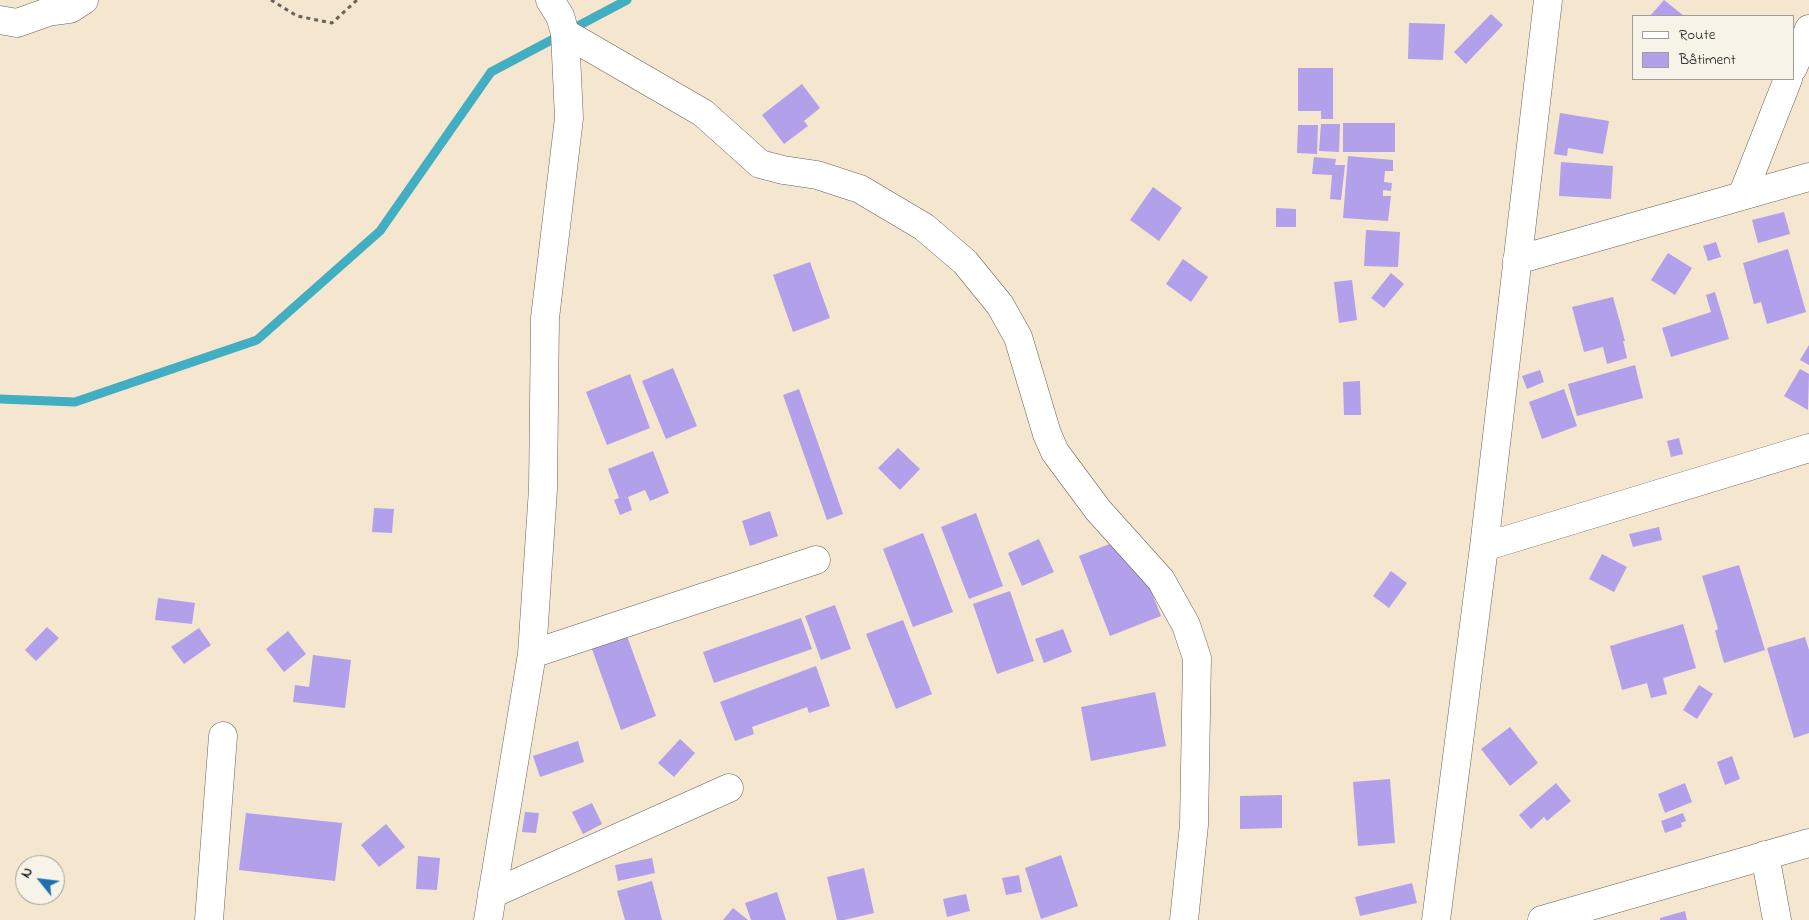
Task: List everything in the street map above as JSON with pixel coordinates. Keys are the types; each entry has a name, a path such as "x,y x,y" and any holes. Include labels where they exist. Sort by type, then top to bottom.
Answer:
{"street":[{"path":"0,20 17,23 48,12 70,9 84,0"},
{"path":"488,920 532,654 543,490 545,318 569,118 565,33 560,16 550,0"},
{"path":"1436,920 1484,547 1548,0"},
{"path":"1794,66 1809,29"},
{"path":"565,33 703,113 760,164 783,170 817,175 860,189 924,227 965,262 1000,305 1018,337 1047,434 1055,452 1098,510 1161,580 1186,625 1198,658 1194,825 1184,920"},
{"path":"1742,196 1788,80"},
{"path":"1517,260 1809,178"},
{"path":"1484,547 1809,448"},
{"path":"532,654 816,560"},
{"path":"209,920 223,736"},
{"path":"492,894 729,788"},
{"path":"1542,920 1809,843"},
{"path":"1765,855 1777,920"}],"path":[{"path":"271,0 297,16 332,23 357,0"}],"building":[{"path":"1664,0 1683,15 1651,15"},
{"path":"1491,14 1503,25 1466,64 1454,52"},
{"path":"1409,23 1445,24 1443,60 1408,59"},
{"path":"1298,68 1333,68 1333,119 1321,119 1321,111 1298,111"},
{"path":"802,84 820,108 804,121 808,126 784,144 762,115"},
{"path":"1560,113 1609,121 1603,154 1568,148 1567,156 1554,154"},
{"path":"1343,123 1395,123 1395,152 1343,152"},
{"path":"1321,124 1340,124 1339,152 1319,151"},
{"path":"1298,125 1318,125 1317,154 1297,153"},
{"path":"1348,156 1393,160 1393,171 1385,171 1384,182 1392,183 1391,191 1383,190 1383,196 1391,196 1388,221 1343,218"},
{"path":"1314,157 1336,159 1335,165 1345,165 1341,200 1330,199 1332,175 1312,174"},
{"path":"1561,162 1613,166 1611,199 1559,196"},
{"path":"1153,187 1182,208 1159,241 1130,220"},
{"path":"1276,208 1296,209 1296,227 1276,227"},
{"path":"1784,212 1790,234 1758,243 1752,220"},
{"path":"1366,230 1400,232 1398,267 1364,266"},
{"path":"1716,242 1721,257 1708,261 1703,246"},
{"path":"1788,249 1806,312 1767,324 1761,302 1754,304 1743,263"},
{"path":"1668,253 1692,268 1675,295 1651,280"},
{"path":"1183,259 1208,277 1191,302 1166,284"},
{"path":"810,262 830,318 793,332 773,275"},
{"path":"1391,273 1404,284 1384,308 1371,298"},
{"path":"1352,280 1357,320 1339,323 1334,282"},
{"path":"1715,292 1729,339 1671,357 1662,328 1711,312 1706,295"},
{"path":"1613,297 1625,341 1623,341 1627,358 1607,364 1603,347 1584,352 1572,307"},
{"path":"1809,345 1809,365 1800,360"},
{"path":"1635,365 1643,398 1577,416 1568,384"},
{"path":"673,368 697,426 666,439 642,381"},
{"path":"1800,369 1809,374 1808,410 1784,396"},
{"path":"1540,370 1544,382 1527,389 1522,376"},
{"path":"630,374 650,428 607,445 586,392"},
{"path":"1360,381 1361,415 1344,415 1343,382"},
{"path":"799,389 843,514 827,520 783,395"},
{"path":"1564,389 1577,426 1542,439 1529,402"},
{"path":"1679,438 1683,454 1671,457 1667,441"},
{"path":"898,448 920,469 900,490 878,468"},
{"path":"653,451 669,493 650,501 645,490 628,497 632,510 620,515 614,500 619,498 608,469"},
{"path":"374,508 394,509 392,533 372,532"},
{"path":"770,511 778,536 750,546 742,521"},
{"path":"976,513 1003,586 969,599 941,527"},
{"path":"1659,527 1662,540 1633,547 1629,534"},
{"path":"923,533 953,612 913,627 883,549"},
{"path":"1130,536 1161,616 1110,636 1079,556"},
{"path":"1039,539 1054,572 1022,586 1008,553"},
{"path":"1602,554 1627,567 1614,592 1589,579"},
{"path":"1739,565 1765,650 1724,663 1715,631 1718,629 1702,576"},
{"path":"1391,571 1407,583 1389,608 1373,596"},
{"path":"1010,591 1034,661 997,674 973,604"},
{"path":"158,598 195,603 192,624 155,620"},
{"path":"835,605 851,649 821,660 805,616"},
{"path":"801,618 812,649 714,683 703,652"},
{"path":"903,620 932,694 896,709 866,634"},
{"path":"1683,624 1696,668 1663,678 1667,694 1651,698 1647,683 1622,690 1610,646"},
{"path":"47,627 59,638 36,661 25,650"},
{"path":"199,628 211,645 184,664 171,647"},
{"path":"1063,629 1072,652 1044,663 1035,639"},
{"path":"288,631 306,654 284,672 266,649"},
{"path":"627,636 656,716 621,730 592,649"},
{"path":"1805,637 1809,650 1809,733 1794,738 1767,648"},
{"path":"313,655 351,660 345,708 293,702 295,685 309,687"},
{"path":"816,666 830,706 809,713 807,707 752,727 754,734 735,741 720,702"},
{"path":"1699,685 1713,694 1697,719 1683,710"},
{"path":"1155,692 1166,746 1091,761 1081,707"},
{"path":"1510,727 1538,763 1510,786 1481,749"},
{"path":"680,739 695,753 674,777 658,763"},
{"path":"578,741 584,762 540,777 533,756"},
{"path":"1732,756 1740,779 1725,785 1717,762"},
{"path":"1390,779 1395,843 1358,846 1353,782"},
{"path":"1556,783 1571,801 1547,821 1544,817 1531,829 1519,815"},
{"path":"1685,783 1692,802 1665,813 1658,794"},
{"path":"1282,795 1282,828 1240,829 1240,796"},
{"path":"592,803 602,824 583,834 572,812"},
{"path":"525,812 539,813 536,833 522,832"},
{"path":"246,813 342,823 335,881 239,870"},
{"path":"1683,813 1686,821 1681,823 1682,827 1665,833 1661,821"},
{"path":"386,824 405,847 379,867 361,845"},
{"path":"1061,855 1078,906 1041,919 1025,868"},
{"path":"418,856 440,858 437,890 416,889"},
{"path":"652,858 655,873 618,881 615,865"},
{"path":"864,868 874,913 837,920 827,877"},
{"path":"1019,875 1022,892 1006,895 1002,878"},
{"path":"652,881 662,920 625,920 617,891"},
{"path":"1412,883 1417,903 1360,916 1355,897"},
{"path":"777,892 786,920 751,920 745,903"},
{"path":"966,894 970,911 947,917 943,899"},
{"path":"733,908 748,920 723,920"},
{"path":"1685,911 1687,920 1660,920 1660,918"}],"waterway":[{"path":"0,399 75,402 257,340 380,231 491,72 627,0"}]}
